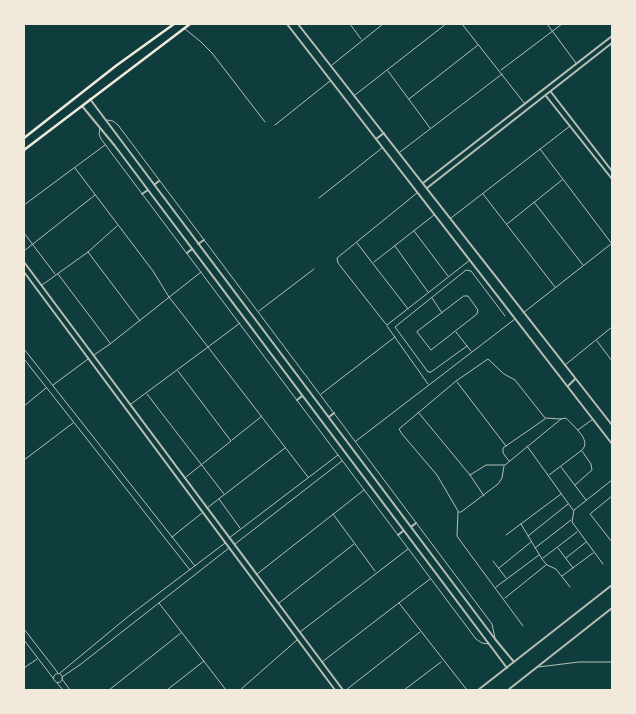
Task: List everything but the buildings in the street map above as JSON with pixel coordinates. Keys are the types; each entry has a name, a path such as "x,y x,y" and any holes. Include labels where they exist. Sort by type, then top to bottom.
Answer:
{"main road":[{"path":"24,138 174,24"},
{"path":"24,150 190,24"}],"street":[{"path":"287,24 612,444"},
{"path":"298,24 612,425"},
{"path":"350,24 362,40"},
{"path":"332,66 383,24"},
{"path":"355,95 446,24"},
{"path":"462,24 525,104"},
{"path":"547,24 576,63"},
{"path":"500,71 562,24"},
{"path":"184,28 212,53 266,122"},
{"path":"423,183 612,36"},
{"path":"427,188 612,43"},
{"path":"409,99 478,44"},
{"path":"590,53 593,57"},
{"path":"388,70 430,128"},
{"path":"399,152 502,74"},
{"path":"275,125 331,81"},
{"path":"551,92 612,171"},
{"path":"546,96 612,179"},
{"path":"90,99 472,609 514,662"},
{"path":"82,106 148,190 507,668"},
{"path":"560,113 564,109"},
{"path":"106,120 113,121 118,125 355,441 492,624 495,639"},
{"path":"450,218 570,126"},
{"path":"100,128 100,136 105,144 342,461 478,641 489,644"},
{"path":"493,130 496,134"},
{"path":"376,139 384,133"},
{"path":"24,205 105,144"},
{"path":"319,198 382,147"},
{"path":"523,313 612,244 540,148"},
{"path":"75,168 153,271 169,298 308,477"},
{"path":"506,224 563,179"},
{"path":"154,185 160,181"},
{"path":"142,194 148,190"},
{"path":"418,193 337,258 338,263 429,384"},
{"path":"482,193 555,287"},
{"path":"24,251 95,195"},
{"path":"534,202 583,266"},
{"path":"373,263 434,214"},
{"path":"41,286 88,252 118,226"},
{"path":"414,231 449,277"},
{"path":"24,233 110,344"},
{"path":"198,244 204,240"},
{"path":"357,242 408,309"},
{"path":"395,246 429,293"},
{"path":"187,253 192,249"},
{"path":"88,252 140,321"},
{"path":"387,326 470,260"},
{"path":"24,262 342,690"},
{"path":"258,312 314,269"},
{"path":"467,346 431,372 428,372 395,327 469,270 505,316"},
{"path":"24,272 335,690"},
{"path":"93,355 140,321 201,272"},
{"path":"466,296 478,310 477,314 456,332 431,350 417,332 442,313 466,296"},
{"path":"232,303 239,298"},
{"path":"431,298 442,313"},
{"path":"355,441 515,319"},
{"path":"64,326 69,323"},
{"path":"130,405 240,323"},
{"path":"564,365 612,327"},
{"path":"456,332 471,352"},
{"path":"320,395 395,337"},
{"path":"596,340 612,361"},
{"path":"24,349 195,566"},
{"path":"53,386 88,359"},
{"path":"24,360 190,570"},
{"path":"523,626 457,536 458,511 437,475 399,429 456,381 485,360 491,360 504,374 515,380 545,418"},
{"path":"32,370 37,366"},
{"path":"177,370 231,441"},
{"path":"567,386 575,379"},
{"path":"456,381 506,446"},
{"path":"24,406 46,388"},
{"path":"146,393 224,494"},
{"path":"297,400 302,396"},
{"path":"418,412 470,475 484,496"},
{"path":"328,417 334,413"},
{"path":"185,478 262,416"},
{"path":"509,461 503,451 506,446 545,418 566,418 578,430 586,442 585,447 548,475"},
{"path":"470,475 486,465 504,465 561,419"},
{"path":"578,430 593,419"},
{"path":"24,460 73,423"},
{"path":"527,446 574,510"},
{"path":"207,508 285,448"},
{"path":"575,485 592,470 591,464 582,450"},
{"path":"229,538 338,455"},
{"path":"163,460 168,456"},
{"path":"234,545 342,461"},
{"path":"458,511 461,512 498,484 502,478 504,465"},
{"path":"561,466 586,500"},
{"path":"360,473 366,468"},
{"path":"603,564 572,524 572,520 574,510 612,480"},
{"path":"124,487 130,483"},
{"path":"256,574 364,490"},
{"path":"506,535 562,494"},
{"path":"612,498 590,514 612,542"},
{"path":"218,499 241,529"},
{"path":"528,536 569,504"},
{"path":"172,537 202,512"},
{"path":"332,514 376,572"},
{"path":"535,548 572,520"},
{"path":"411,527 416,523"},
{"path":"521,524 542,559 547,565 553,566 570,587"},
{"path":"398,535 404,531"},
{"path":"542,559 578,531"},
{"path":"499,568 532,542"},
{"path":"566,558 586,542"},
{"path":"53,678 55,674 59,673 130,615 225,543"},
{"path":"278,604 354,544"},
{"path":"558,547 573,568"},
{"path":"57,682 229,548"},
{"path":"300,633 408,548"},
{"path":"561,576 594,552"},
{"path":"495,588 540,555"},
{"path":"493,561 507,579"},
{"path":"504,599 547,565"},
{"path":"322,662 398,602 431,579"},
{"path":"478,690 612,586"},
{"path":"159,602 225,690"},
{"path":"398,602 466,690"},
{"path":"508,690 612,608"},
{"path":"466,613 472,609"},
{"path":"284,622 289,618"},
{"path":"24,629 70,690"},
{"path":"109,690 181,632"},
{"path":"346,690 420,632"},
{"path":"24,640 63,690"},
{"path":"240,690 298,640"},
{"path":"24,668 38,658"},
{"path":"167,690 204,661"},
{"path":"404,690 442,661"},
{"path":"537,667 579,662 612,662"}]}
